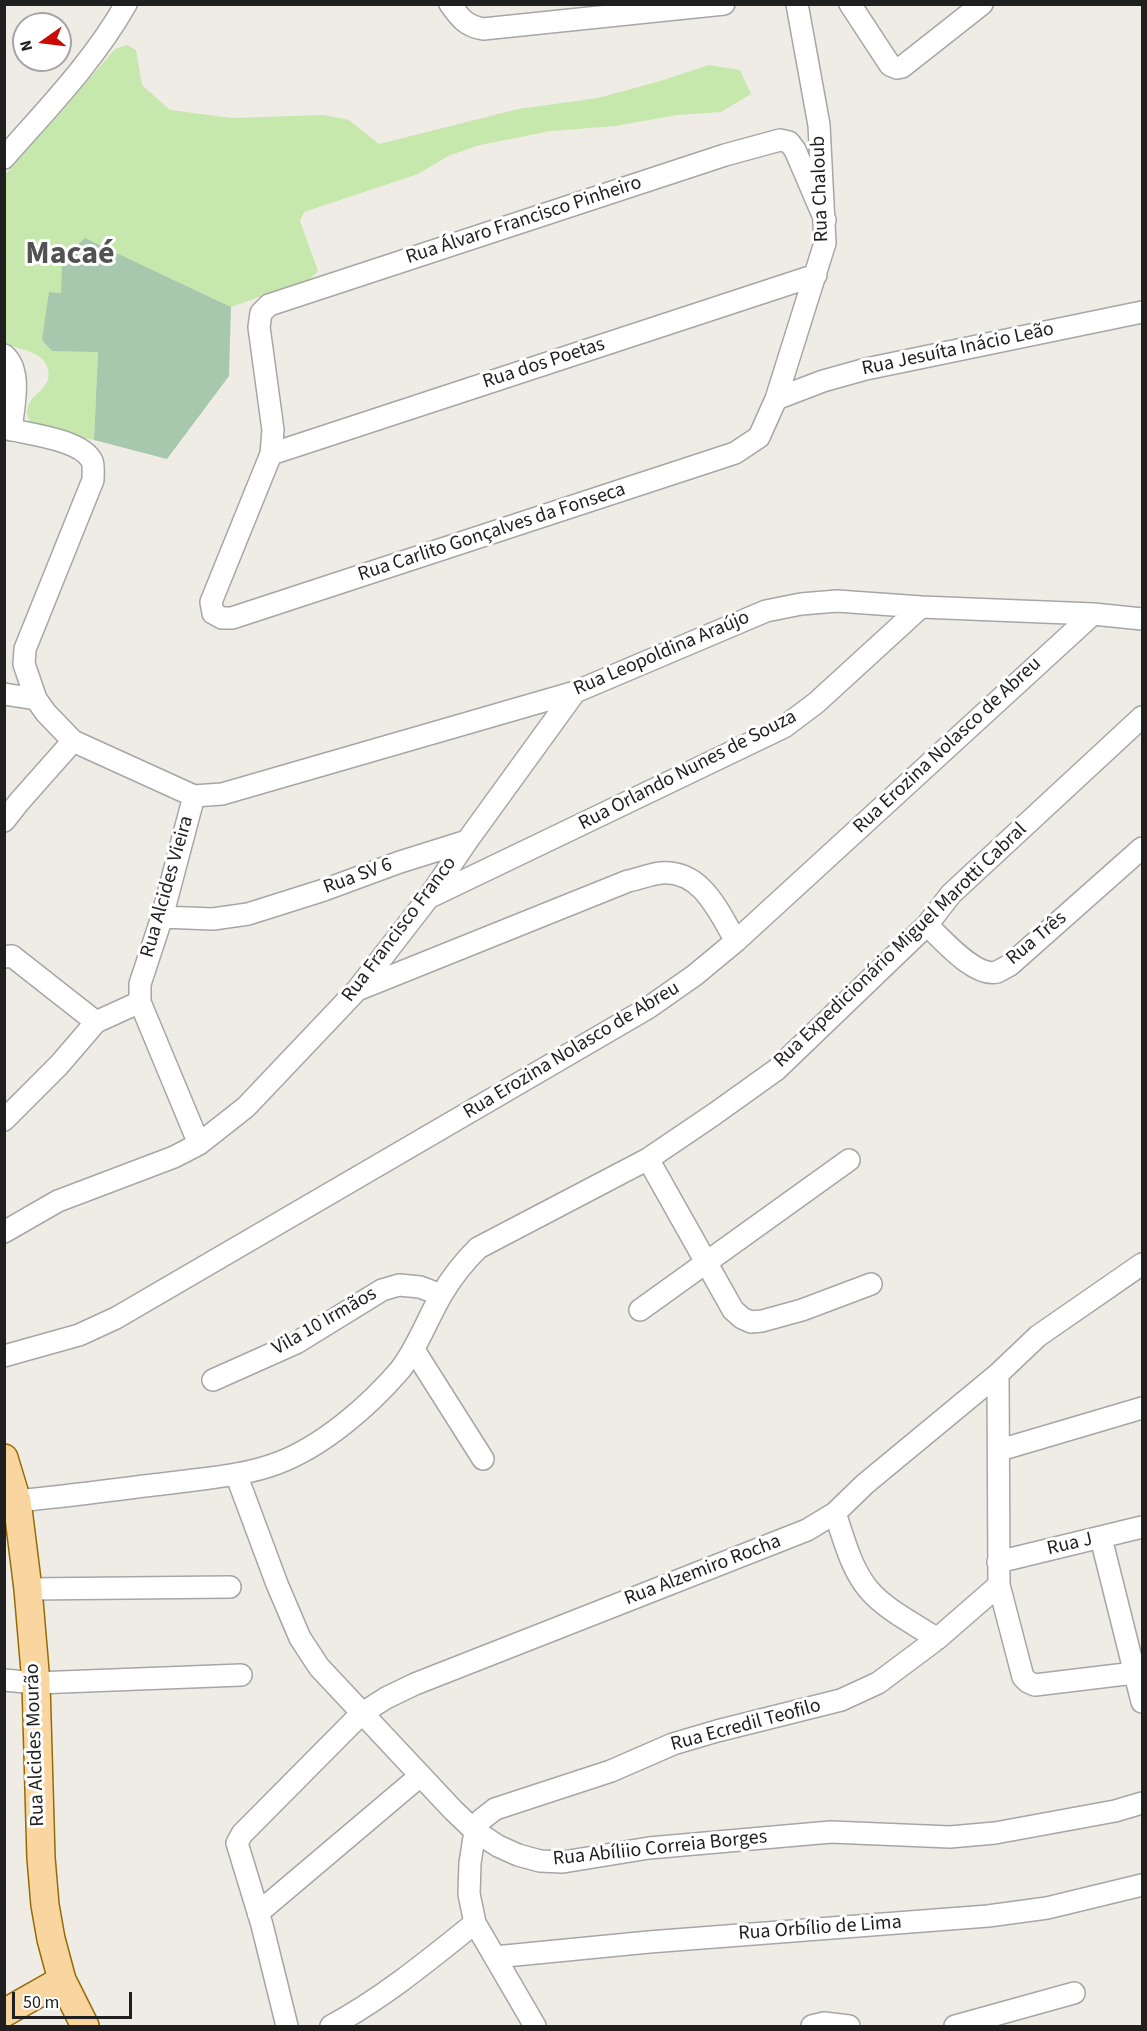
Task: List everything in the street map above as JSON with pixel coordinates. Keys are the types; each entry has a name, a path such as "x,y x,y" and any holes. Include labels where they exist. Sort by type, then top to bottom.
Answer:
{"main road":[{"name":"Rua Alcides Mourão","path":"4,1458 16,1501 28,1589 30,1636 36,1683 42,1870 51,1939 62,1980 85,2026"},
{"path":"4,2013 62,1980"}],"street":[{"path":"4,158 81,73 110,33 126,4"},
{"path":"450,4 462,21 472,27 483,29 555,14 724,4"},
{"name":"Rua Chaloub","path":"759,437 776,399 825,243 819,125 797,4"},
{"path":"850,4 890,65 897,68 902,67 982,4"},
{"name":"Rua Álvaro Francisco Pinheiro","path":"271,454 273,430 259,327 261,313 269,305 725,155 780,140 789,142 795,150 825,220"},
{"name":"Rua dos Poetas","path":"271,454 816,275"},
{"name":"Rua Jesuíta Inácio Leão","path":"776,399 823,381 866,369 1143,312"},
{"path":"4,355 13,366 15,382 8,429"},
{"name":"Rua Alcides Vieira","path":"8,429 70,444 86,453 93,463 93,480 25,650 24,664 36,699 73,741 194,796 162,916 140,984 140,1002 199,1144"},
{"name":"Rua Carlito Gonçalves da Fonseca","path":"271,454 211,602 213,613 222,618 232,618 724,457 735,453 759,437"},
{"name":"Rua Leopoldina Araújo","path":"194,796 222,794 574,692 766,611 801,604 837,601 1093,614 1143,619"},
{"name":"Rua Orlando Nunes de Souza","path":"429,897 784,727 816,704 921,607"},
{"name":"Rua Erozina Nolasco de Abreu","path":"4,1356 79,1335 126,1312 648,1008 695,975 736,941 1093,614"},
{"name":"Rua Francisco Franco","path":"4,1232 58,1201 149,1168 199,1144 246,1107 357,990 429,897 574,692"},
{"path":"4,694 36,699"},
{"name":"Rua Expedicionário Miguel Marotti Cabral","path":"16,1501 236,1474 277,1463 311,1447 352,1416 386,1386 414,1350 441,1295 462,1264 478,1248 648,1159 776,1070 927,925 951,894 1143,717"},
{"path":"4,821 73,741"},
{"name":"Rua SV 6","path":"162,916 213,919 248,914 467,841"},
{"name":"Rua Três","path":"927,925 971,965 984,972 996,972 1010,965 1143,848"},
{"path":"357,990 628,881 661,873 686,876 704,889 736,941"},
{"path":"4,957 12,957 96,1022"},
{"path":"10,1108 96,1022 140,1002"},
{"path":"648,1159 734,1310 742,1318 752,1322 762,1321 802,1310 871,1284"},
{"path":"640,1310 849,1160"},
{"name":"Rua Alzemiro Rocha","path":"258,1913 237,1843 242,1834 361,1714 386,1698 416,1684 807,1530 835,1513 865,1484 998,1374 1038,1336 1143,1264"},
{"name":"Vila 10 Irmãos","path":"213,1380 296,1343 382,1290 399,1285 420,1287 441,1295"},
{"path":"414,1350 483,1459"},
{"path":"998,1374 999,1585 1023,1677 1035,1685 1134,1673"},
{"path":"1000,1450 1143,1408"},
{"name":"Rua Abíliio Correia Borges","path":"236,1474 276,1584 300,1638 319,1667 420,1776 475,1830 498,1846 518,1855 540,1861 562,1862 649,1848 831,1832 950,1837 995,1833 1115,1811 1143,1803"},
{"path":"835,1513 855,1569 869,1591 937,1639"},
{"name":"Rua J","path":"998,1562 1143,1527"},
{"path":"1101,1538 1143,1702"},
{"name":"Rua Ecredil Teofilo","path":"475,1830 481,1820 495,1809 611,1771 674,1744 841,1700 878,1683 937,1639 999,1585"},
{"path":"28,1589 230,1587"},
{"path":"4,1680 36,1683 241,1675"},
{"path":"287,2026 258,1913 420,1776"},
{"path":"475,1830 470,1863 469,1894 475,1923 535,2026"},
{"name":"Rua Orbílio de Lima","path":"495,1957 649,1942 988,1916 1047,1908 1143,1885"},
{"path":"331,2026 354,2014 419,1968 475,1923"},
{"path":"955,2026 1074,1993"},
{"path":"813,2026 824,2023 849,2026"}],"green space":[{"path":"127,45 136,50 142,85 170,110 232,118 324,115 349,120 379,144 518,109 598,98 709,65 740,70 751,94 721,112 677,115 615,126 551,131 480,145 450,155 418,174 304,212 300,221 318,271 310,279 231,307 85,238 62,259 61,293 49,292 52,351 98,351 94,440 34,428 28,417 27,409 45,385 48,370 45,362 37,355 5,344 4,176 115,49"},
{"path":"85,238 231,307 229,376 167,459 94,440 98,352 52,351 42,340 49,292 61,293 62,259"}],"district":[{"name":"Macaé","path":"70,256"}]}
